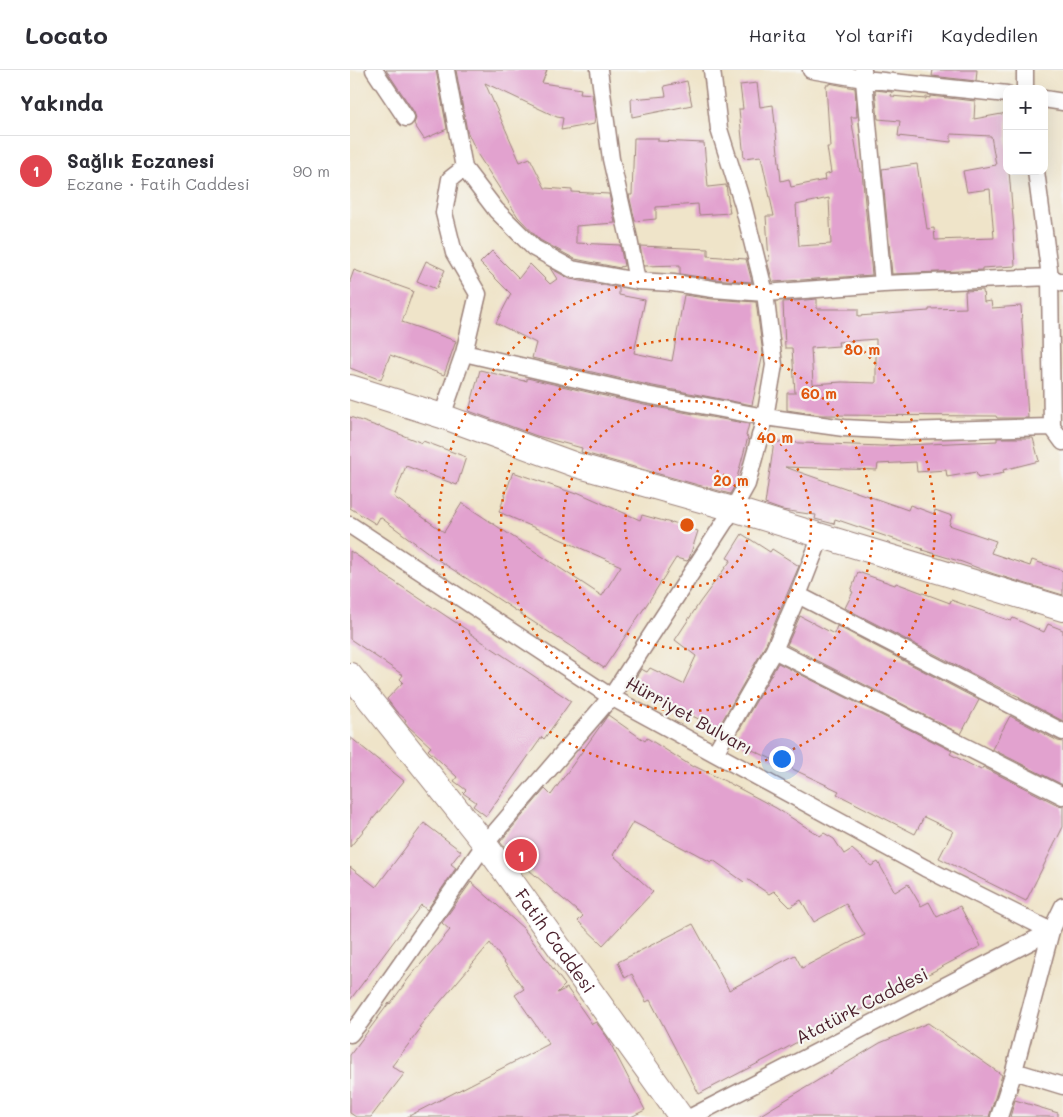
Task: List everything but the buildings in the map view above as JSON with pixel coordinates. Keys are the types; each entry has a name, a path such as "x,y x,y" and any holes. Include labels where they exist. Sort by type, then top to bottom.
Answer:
{"street":[{"path":"374,70 406,118"},
{"path":"446,70 464,168 496,210 534,248 572,269 637,281 765,293 883,284 1056,280"},
{"path":"599,70 610,159 637,281"},
{"path":"350,1034 356,1017 485,844 612,697 747,484 765,417 774,365 765,293 743,205 718,130 712,70"},
{"path":"811,70 1003,93"},
{"path":"1025,70 1025,85"},
{"path":"864,75 883,284"},
{"path":"1048,99 1063,102"},
{"path":"442,416 464,353 478,294 454,253 444,214 450,179 464,168"},
{"path":"1037,175 1056,280 1052,427 1063,442"},
{"path":"464,353 646,395 765,417 844,428 901,432 1052,427"},
{"path":"350,387 442,416 576,465 732,509 1063,610"},
{"name":"Hürriyet Bulvarı","path":"350,525 612,697 925,868 1051,931"},
{"path":"715,753 774,650 821,536"},
{"path":"798,594 1063,732"},
{"path":"774,650 1063,796"},
{"name":"Fatih Caddesi","path":"350,675 485,844 680,1117"},
{"path":"999,1117 1014,1072 1051,931 1063,906"},
{"name":"Atatürk Caddesi","path":"691,1117 1051,931"},
{"path":"1014,1072 1063,1086"}],"place":[{"name":"Sağlık Eczanesi","path":"521,855"}]}
